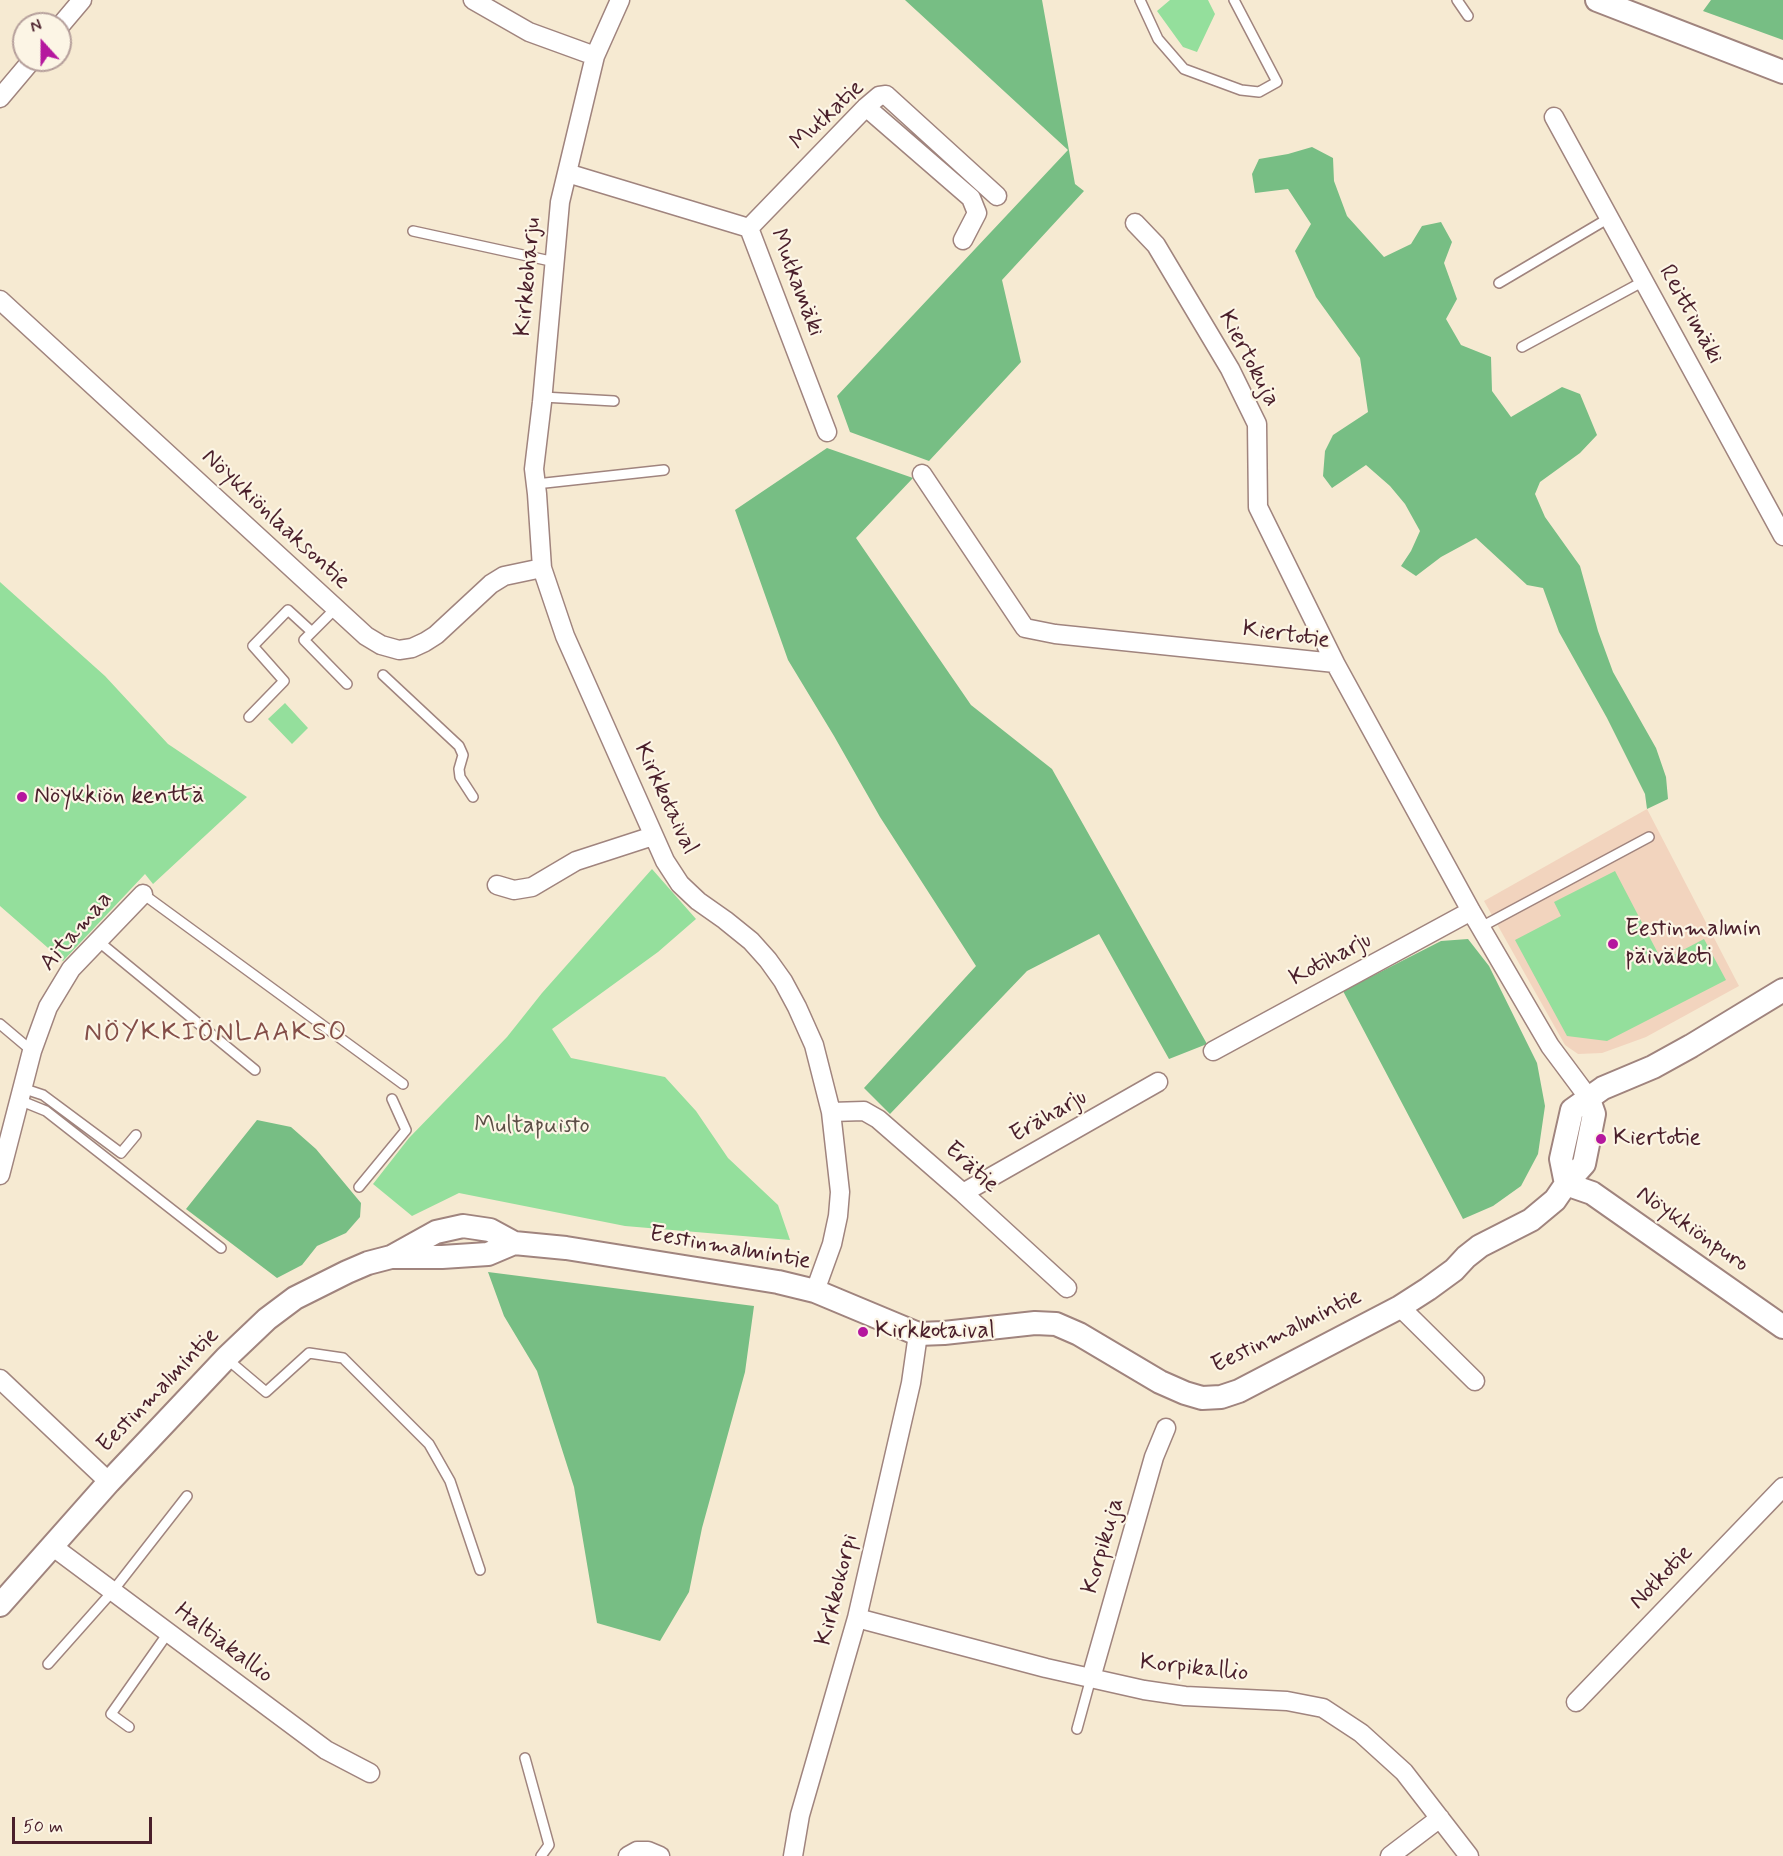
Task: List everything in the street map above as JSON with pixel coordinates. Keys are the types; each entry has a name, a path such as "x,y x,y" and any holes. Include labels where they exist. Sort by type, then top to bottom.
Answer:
{"street":[{"path":"72,12 82,0"},
{"path":"473,0 529,32 595,57"},
{"name":"Kirkkoharju","path":"542,568 534,469 543,397 560,202 595,57 620,0"},
{"path":"1597,0 1783,72"},
{"path":"0,98 22,72"},
{"name":"Mutkatie","path":"749,228 866,108 879,96 886,95 997,196"},
{"path":"866,108 971,198 977,213 963,240"},
{"name":"Reittimäki","path":"1554,117 1783,536"},
{"name":"Mutkamäki","path":"567,173 749,228 827,432"},
{"name":"Kiertokuja","path":"1134,223 1156,245 1230,369 1257,424 1258,507 1335,663"},
{"name":"Nöykkiönlaaksontie","path":"0,300 366,636 381,645 399,650 412,648 436,635 491,584 504,576 542,568"},
{"name":"Kiertotie","path":"922,474 1025,628 1055,634 1335,663 1472,911 1550,1046 1588,1097"},
{"name":"Kirkkotaival","path":"542,568 565,636 665,861 680,884 698,901 751,941 783,981 814,1046 831,1112 840,1192 832,1244 815,1291"},
{"path":"497,885 514,890 532,887 576,861 653,836"},
{"name":"Aitamaa","path":"0,1175 32,1051 48,1007 71,969 143,894"},
{"name":"Kotiharju","path":"1213,1051 1472,911"},
{"path":"1588,1097 1663,1062 1783,990"},
{"name":"Eräharju","path":"963,1193 1158,1082"},
{"name":"Eestinmalmintie","path":"0,1605 109,1482 226,1358 267,1319 296,1298 346,1272 391,1257 436,1232 463,1226 490,1230 514,1243 566,1248 778,1282 815,1291 918,1334 944,1334 1035,1323 1056,1324 1079,1334 1160,1382 1185,1393 1202,1398 1221,1396 1239,1391 1400,1307 1428,1290 1480,1246 1530,1220 1555,1200 1584,1164 1594,1114 1588,1097"},
{"name":"Erätie","path":"831,1112 864,1111 878,1119 1067,1288"},
{"name":"Nöykkiönpuro","path":"1566,1184 1592,1193 1783,1327"},
{"path":"1400,1307 1475,1381"},
{"name":"Kirkkokorpi","path":"793,1856 800,1815 857,1618 911,1383 918,1334"},
{"path":"0,1379 109,1482"},
{"name":"Korpikuja","path":"1091,1678 1154,1457 1166,1428"},
{"name":"Notkotie","path":"1576,1702 1783,1487"},
{"name":"Haltiakallio","path":"52,1546 326,1750 370,1773"},
{"name":"Korpikallio","path":"857,1618 1046,1668 1144,1690 1185,1696 1287,1701 1323,1708 1362,1732 1404,1772 1469,1856"},
{"path":"1390,1856 1440,1818"},
{"path":"628,1856 638,1851 648,1851 660,1856"}],"lane":[{"path":"1140,0 1158,39 1184,69 1241,90 1259,92 1277,82 1234,0"},
{"path":"1457,0 1468,16"},
{"path":"1499,282 1610,218"},
{"path":"413,231 555,262"},
{"path":"1522,347 1644,281"},
{"path":"543,397 614,401"},
{"path":"536,484 664,470"},
{"path":"336,608 304,640 347,684"},
{"path":"249,717 284,681 253,646 288,610 312,632"},
{"path":"383,675 459,746 463,755 459,769 460,777 474,797"},
{"path":"1481,927 1649,837"},
{"path":"143,894 403,1084"},
{"path":"98,941 255,1070"},
{"path":"0,1024 32,1051"},
{"path":"21,1094 44,1095 121,1153 136,1135"},
{"path":"21,1094 46,1111 220,1248"},
{"path":"359,1187 406,1130 392,1099"},
{"path":"226,1358 266,1392 309,1353 343,1358 429,1444 450,1481 480,1570"},
{"path":"48,1664 112,1592 187,1496"},
{"path":"129,1726 111,1714 168,1633"},
{"path":"1077,1729 1091,1678"},
{"path":"525,1758 549,1845 540,1856"}],"shaded area":[{"name":"Eestinmalmin päiväkoti","path":"1647,809 1739,986 1646,1037 1602,1053 1578,1054 1565,1045 1484,901"}],"green space":[{"path":"905,0 1042,0 1075,184 1084,191 1002,280 1021,362 929,461 850,432 837,396 1068,150"},
{"path":"1170,0 1208,0 1215,14 1197,52 1183,47 1157,11"},
{"path":"1711,0 1783,0 1783,40 1703,11"},
{"path":"1312,147 1333,158 1334,181 1347,216 1384,257 1411,244 1422,226 1441,222 1452,242 1444,263 1457,299 1446,319 1461,345 1491,357 1492,391 1511,417 1562,387 1580,394 1597,435 1580,453 1540,482 1535,494 1545,517 1580,566 1598,631 1613,672 1656,748 1666,777 1668,799 1647,809 1645,794 1607,718 1559,632 1543,588 1527,585 1476,538 1441,557 1416,576 1401,566 1420,531 1405,504 1390,486 1366,465 1332,488 1323,476 1325,451 1333,435 1368,412 1360,358 1316,297 1295,251 1311,224 1288,189 1255,193 1252,174 1259,159"},
{"path":"827,448 913,478 856,538 971,705 1052,769 1207,1044 1169,1059 1099,934 1027,971 890,1114 864,1088 976,966 880,817 788,660 735,510"},
{"path":"0,582 105,676 168,744 247,797 153,884 145,874 63,961 0,906"},
{"path":"285,703 308,728 292,744 268,719"},
{"name":"Multapuisto","path":"652,869 696,919 658,952 552,1029 571,1058 665,1077 696,1111 728,1158 778,1205 790,1240 625,1226 459,1193 412,1216 373,1184 409,1138 507,1037 542,993"},
{"path":"1615,871 1662,961 1704,939 1726,980 1607,1041 1567,1036 1515,940 1561,916 1554,902"},
{"path":"1468,939 1489,966 1537,1063 1545,1106 1538,1154 1521,1186 1493,1206 1463,1219 1343,991 1441,941"},
{"path":"257,1120 291,1127 316,1149 361,1203 360,1217 346,1233 317,1246 302,1265 277,1278 186,1209"},
{"path":"488,1272 754,1306 745,1372 702,1528 689,1592 660,1641 597,1623 574,1487 537,1371 504,1316"}],"place":[{"name":"Nöykkiön kenttä","path":"22,797"},
{"name":"Eestinmalmin päiväkoti","path":"1613,944"},
{"name":"Kiertotie","path":"1601,1139"},
{"name":"Kirkkotaival","path":"863,1332"}],"district":[{"name":"NÖYKKIÖNLAAKSO","path":"216,1034"}]}
